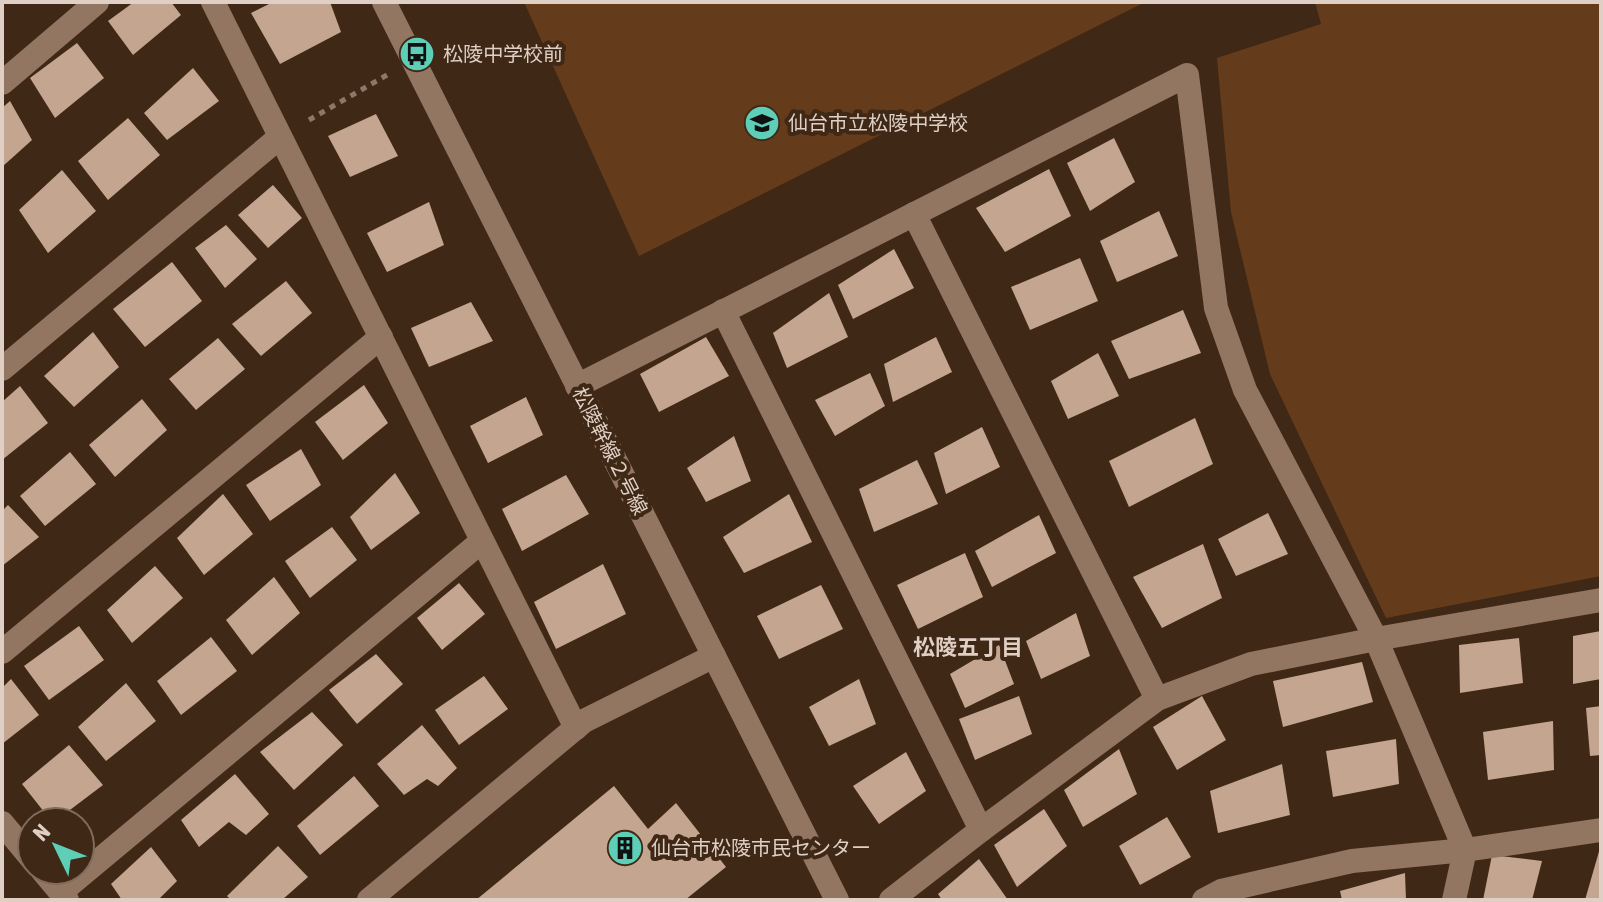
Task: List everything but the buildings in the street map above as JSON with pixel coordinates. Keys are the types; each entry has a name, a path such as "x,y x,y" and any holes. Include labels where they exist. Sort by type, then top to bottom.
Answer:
{"street":[{"path":"2,83 97,2"},
{"path":"213,2 576,728"},
{"name":"松陵幹線２号線","path":"384,2 837,900"},
{"path":"577,386 1187,75 1216,308 1245,390 1376,639 1465,850 1454,900"},
{"path":"2,369 280,137"},
{"path":"914,214 1157,699"},
{"path":"723,311 981,830"},
{"path":"2,652 381,337"},
{"path":"64,896 482,541"},
{"path":"891,900 1157,699 1251,664 1601,600"},
{"path":"369,900 584,721 714,656"},
{"path":"2,823 16,840"},
{"path":"1204,900 1221,891 1352,861 1465,850 1601,830"}],"path":[{"path":"280,137 413,59"}],"shaded area":[{"path":"524,2 1145,2 639,256"},
{"path":"1315,2 1601,2 1601,576 1386,618 1270,374 1231,212 1217,58 1321,24"}],"place":[{"name":"松陵中学校前","path":"417,54"},
{"name":"仙台市立松陵中学校","path":"762,123"},
{"name":"仙台市松陵市民センター","path":"625,848"}],"district":[{"name":"松陵五丁目","path":"968,647"}]}
